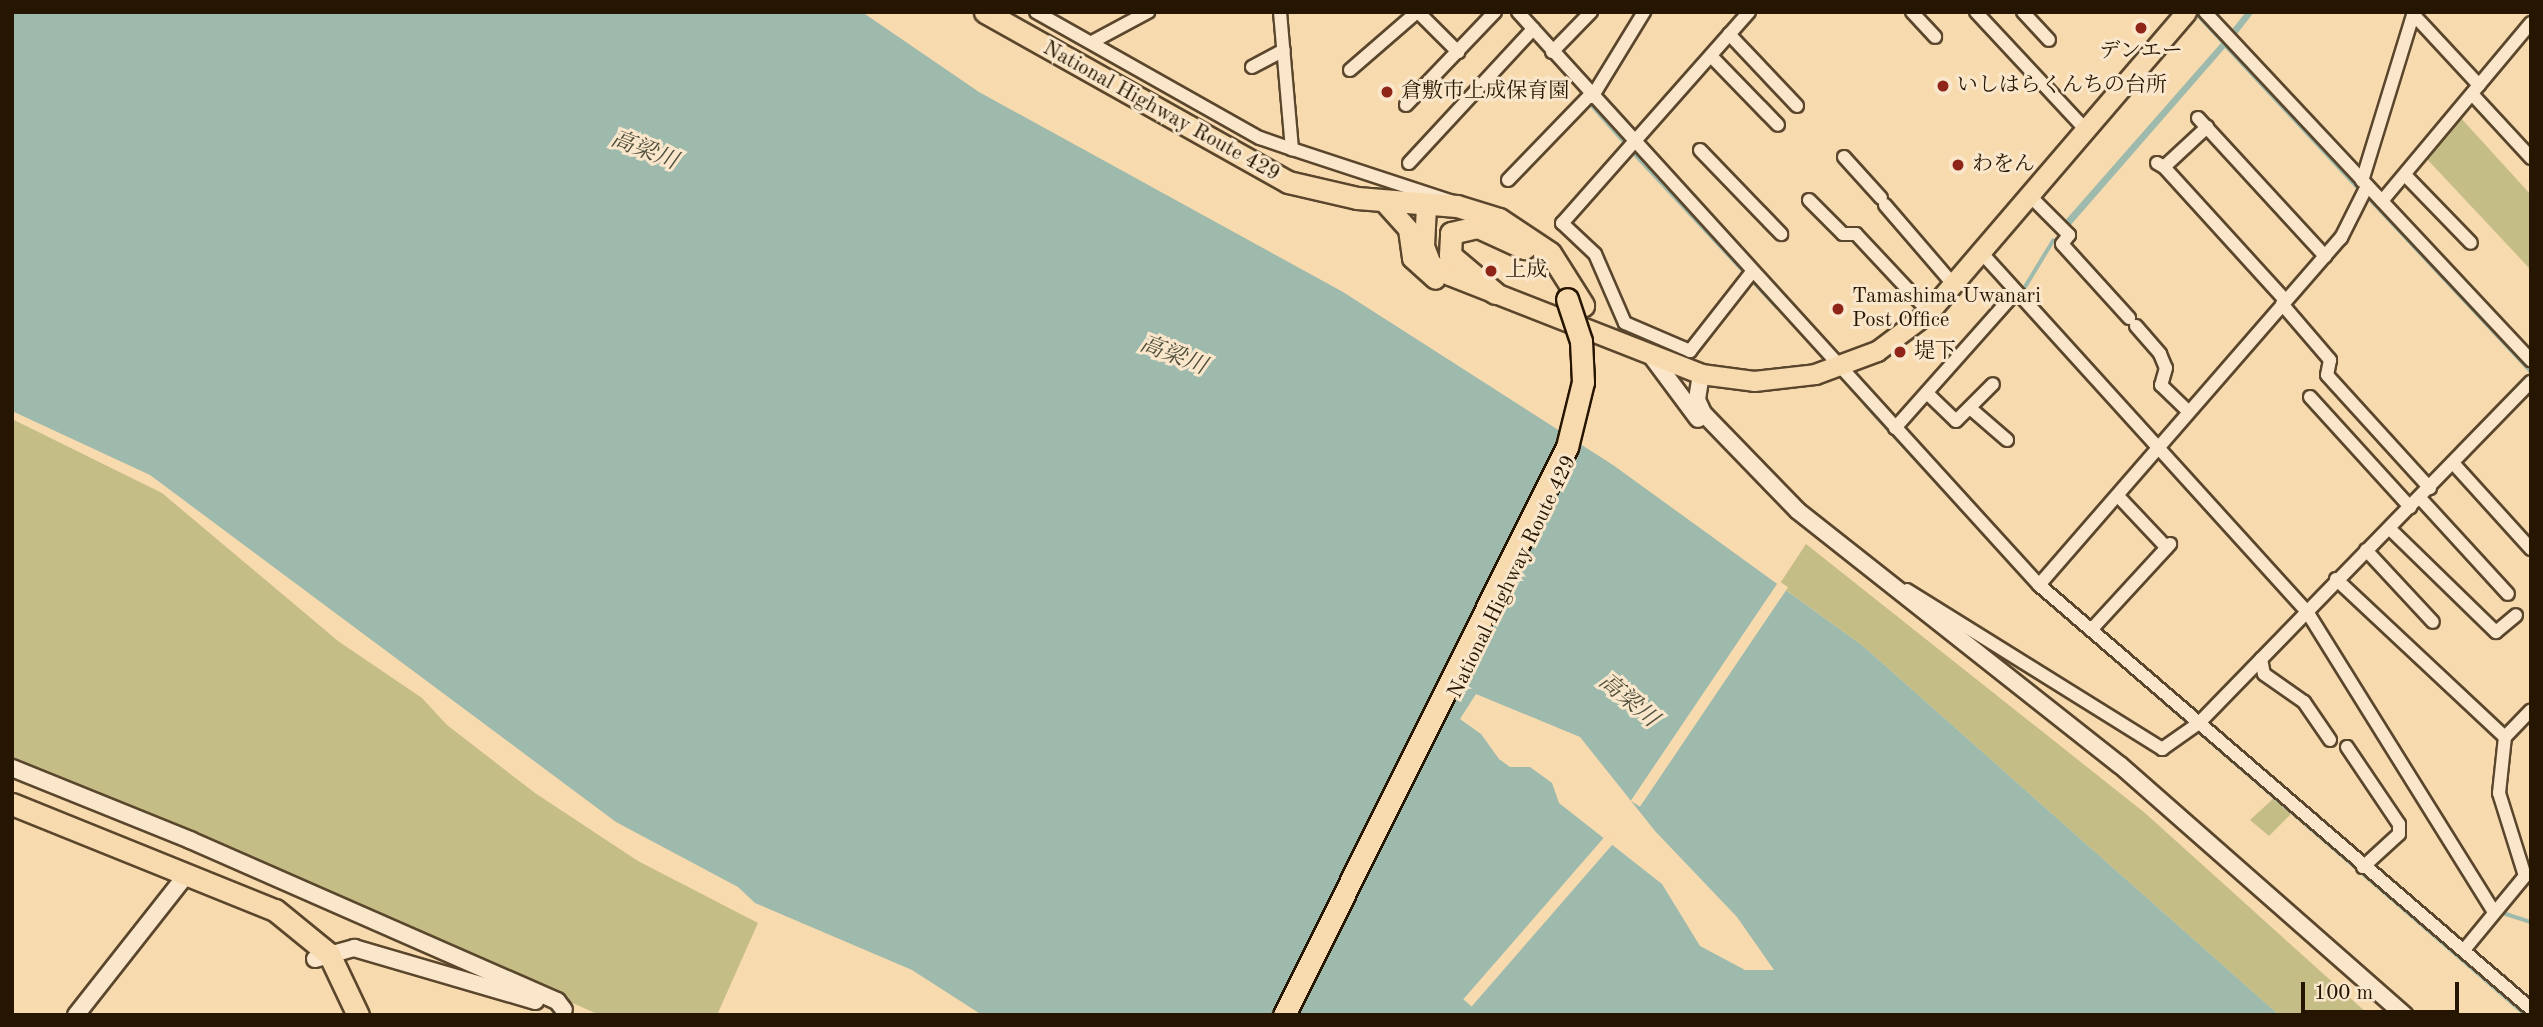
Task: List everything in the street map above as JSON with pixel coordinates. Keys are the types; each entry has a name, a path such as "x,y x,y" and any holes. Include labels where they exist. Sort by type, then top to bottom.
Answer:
{"highway":[{"name":"National Highway Route 429","path":"985,12 1247,163 1288,182 1382,201 1457,206 1499,219 1534,239 1562,268 1595,362 1576,450 1294,1015"},
{"name":"National Highway Route 429","path":"1284,1015 1567,447 1583,382 1575,302 1526,248 1481,222 1426,206"},
{"path":"1495,293 1450,255 1451,233 1478,227 1526,248"},
{"path":"12,804 183,879 266,919 322,956 358,1015"},
{"path":"12,814 183,879"},
{"path":"322,956 344,1015"}],"main road":[{"path":"1426,206 1422,226 1432,264 1495,293 1652,357 1701,374 1754,381 1839,367 1877,351 1929,312 1979,250 2186,12"},
{"path":"1382,201 1403,220 1421,269 1446,282 1474,284"}],"street":[{"path":"1092,42 1148,12"},
{"path":"1280,12 1292,149"},
{"path":"1350,70 1418,12 1458,52"},
{"path":"1406,106 1495,12"},
{"path":"1518,12 1749,275 1839,367 2039,585 2091,629 2195,726 2529,1006"},
{"path":"1552,52 1591,12"},
{"path":"1508,180 1591,96 1644,12"},
{"path":"1749,12 1562,223 1595,254 1625,323 1690,351 1749,275"},
{"path":"1912,12 1935,37"},
{"path":"1976,12 2084,128"},
{"path":"2023,12 2049,40"},
{"path":"2205,12 2364,187 2382,201 2531,360"},
{"path":"1043,13 1260,138 1444,195 1457,206"},
{"path":"2413,13 2531,158"},
{"path":"2039,585 2347,228 2364,187 2413,13"},
{"path":"2382,201 2406,176 2531,23"},
{"path":"1409,163 1533,29"},
{"path":"1730,34 1797,106"},
{"path":"1252,68 1284,50"},
{"path":"1711,56 1778,125"},
{"path":"2325,256 2203,122 2161,165 2284,302 2330,360 2326,375 2430,488"},
{"path":"1700,150 1781,234"},
{"path":"1844,157 1953,284"},
{"path":"2406,176 2471,243"},
{"path":"2028,194 2069,235 2062,244 2160,354 2166,368 2161,385 2188,411"},
{"path":"1809,200 1843,234 1856,234 1929,312"},
{"path":"1979,250 2015,293 2309,606 2495,910"},
{"path":"1895,428 2015,293"},
{"path":"1652,357 1693,414 1875,576 2120,765 2405,1015"},
{"path":"1701,374 1697,400 1703,413 1742,457"},
{"path":"1875,576 1931,604 2154,746 2171,745 2195,726 2309,606 2430,488 2531,382"},
{"path":"1927,393 1955,421 1993,383"},
{"path":"2310,397 2508,594"},
{"path":"1970,408 2007,440"},
{"path":"2453,463 2531,549"},
{"path":"2091,629 2169,546 2118,496"},
{"path":"2390,528 2496,632 2516,615"},
{"path":"2366,550 2433,622"},
{"path":"2336,579 2505,737"},
{"path":"2260,659 2264,674 2304,702 2330,740"},
{"path":"2465,950 2495,910 2528,876 2499,806 2505,737 2531,710"},
{"path":"2347,747 2399,824 2399,834 2362,867"},
{"path":"12,768 240,862 557,1001 564,1010"},
{"path":"76,1015 183,879"},
{"path":"322,956 354,947 580,1015"}],"shaded area":[{"path":"2460,117 2531,195 2531,270 2426,158"},
{"path":"12,419 162,493 338,641 422,698 447,725 535,793 638,861 758,923 717,1015 600,1015 12,760"},
{"path":"1806,544 2145,813 2369,1015 2279,1015 1863,646 1779,585"},
{"path":"2275,797 2293,812 2269,836 2250,820"}],"water":[{"name":"高梁川","path":"12,12 862,12 979,92 1343,292 1613,465 1863,646 2279,1015 982,1015 912,970 755,903 738,887 616,822 150,475 12,411","holes":["1476,694 1580,737 1655,831 1737,917 1774,970 1745,970 1700,946 1662,884 1559,803 1552,783 1530,767 1510,767 1499,759 1481,734 1460,719"]},
{"path":"2192,12 2229,33 2246,12 2254,12 2230,43 2360,184 2357,190 2225,48 2069,227 2063,223 2221,43"}],"pier":[{"path":"1779,581 1788,587 1640,807 1631,801"},
{"path":"1607,834 1615,841 1472,1006 1463,999"}],"waterway":[{"path":"1589,102 1627,145"},
{"path":"1633,152 1777,307"},
{"path":"2367,196 2531,371"},
{"path":"2022,292 2053,241"},
{"path":"1866,405 1964,512"},
{"path":"2152,691 2191,725"},
{"path":"2197,730 2526,1015"},
{"path":"2500,912 2531,922"}],"place":[{"name":"デンエー","path":"2141,28"},
{"name":"いしはらくんちの台所","path":"1943,86"},
{"name":"倉敷市上成保育園","path":"1387,92"},
{"name":"わをん","path":"1958,165"},
{"name":"上成","path":"1491,271"},
{"name":"Tamashima Uwanari Post Office","path":"1838,309"},
{"name":"堤下","path":"1900,352"}]}
